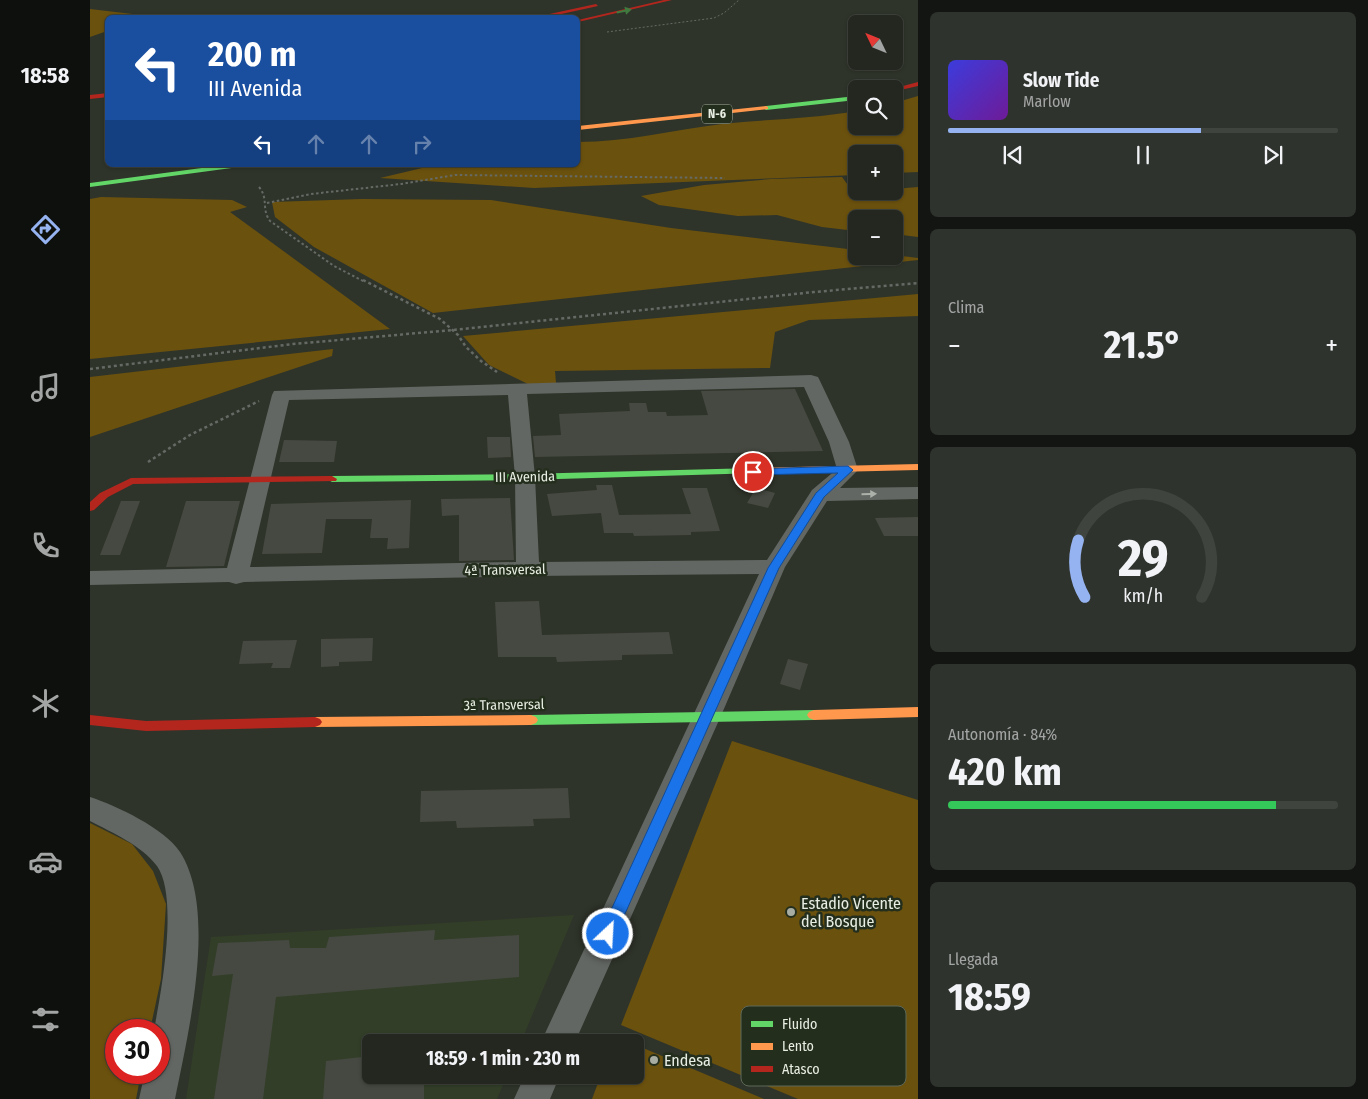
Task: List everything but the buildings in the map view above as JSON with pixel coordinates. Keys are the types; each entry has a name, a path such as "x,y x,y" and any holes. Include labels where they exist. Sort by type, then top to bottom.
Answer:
{"main road":[{"path":"580,21 670,0"},
{"path":"547,15 608,2"},
{"path":"903,88 918,84"},
{"path":"90,97 105,94"},
{"name":"N-6","path":"580,128 848,99"},
{"path":"90,185 224,167"},
{"name":"III Avenida","path":"131,480 526,477 918,467"},
{"path":"90,508 104,495 131,480"},
{"name":"3ª Transversal","path":"90,720 146,726 230,723 707,718 918,712"}],"street":[{"path":"236,576 281,395 811,381 839,442 848,470 820,495 774,568 562,1034"},
{"path":"520,388 526,477 528,569"},
{"path":"820,495 918,493"},
{"name":"4ª Transversal","path":"90,578 528,569 774,568"},
{"path":"90,808 141,834 169,861 179,880 184,912 182,945 168,1050 157,1099"},
{"path":"532,1099 539,1084"}],"path":[{"path":"606,32 714,18 724,13 739,0"},
{"path":"267,203 310,194 401,184 455,175 724,178"},
{"path":"259,187 264,192 267,203 264,212 270,221 334,266 440,319 453,330 466,347 481,361 520,388"},
{"path":"90,369 292,344 453,330 814,292 918,283"},
{"path":"131,480 140,468 169,447 246,406 270,396 281,395"}],"shaded area":[{"path":"90,9 141,15 105,15 105,32 90,37"},
{"path":"918,96 918,172 903,173 903,145 848,145 848,175 534,188 380,178 427,167 580,167 580,142 632,138 722,124 848,112 848,135 903,135 903,100"},
{"path":"842,177 848,185 848,200 903,200 903,188 918,187 918,237 903,235 903,210 848,210 848,230 822,227 777,215 738,216 659,205 641,196 704,185 771,179"},
{"path":"101,197 232,200 247,207 230,212 390,329 90,359 90,199"},
{"path":"362,199 491,200 671,228 848,249 848,265 872,265 433,313 314,247 275,217 272,202"},
{"path":"903,256 918,258 918,260 903,262"},
{"path":"918,294 918,316 809,320 775,332 770,368 555,371 556,383 528,384 489,365 463,336"},
{"path":"333,349 332,356 90,437 90,377"},
{"name":"Estadio Vicente del Bosque","path":"732,741 918,800 918,1099 798,1099 767,1086 906,1086 906,1006 741,1006 741,1075 621,1025"},
{"path":"90,823 132,844 153,871 166,904 161,979 152,1019 105,1019 105,1084 139,1084 136,1099 90,1099"},
{"path":"574,915 524,1034 362,1034 362,1084 503,1084 497,1099 186,1099 211,937"},
{"name":"Endesa","path":"644,1048 764,1099 592,1099 598,1084 644,1084"}],"traffic: fast":[{"path":"766,108 848,99"},
{"path":"90,185 224,167"},
{"path":"332,479 525,477 755,471"},
{"path":"531,720 814,715"}],"traffic: slow":[{"path":"580,128 766,108"},
{"path":"755,471 918,467"},
{"path":"814,715 918,712"},
{"path":"315,722 531,720"}],"traffic: jam":[{"path":"580,21 670,0"},
{"path":"548,15 596,5"},
{"path":"903,88 918,84"},
{"path":"90,97 105,95"},
{"path":"90,508 104,495 131,481 332,479"},
{"path":"90,720 146,726 315,722"}],"place":[{"name":"Estadio Vicente del Bosque","path":"791,912"},
{"name":"Endesa","path":"654,1060"}],"route":[{"path":"608,934 774,568 820,495 848,470 753,472"}]}
